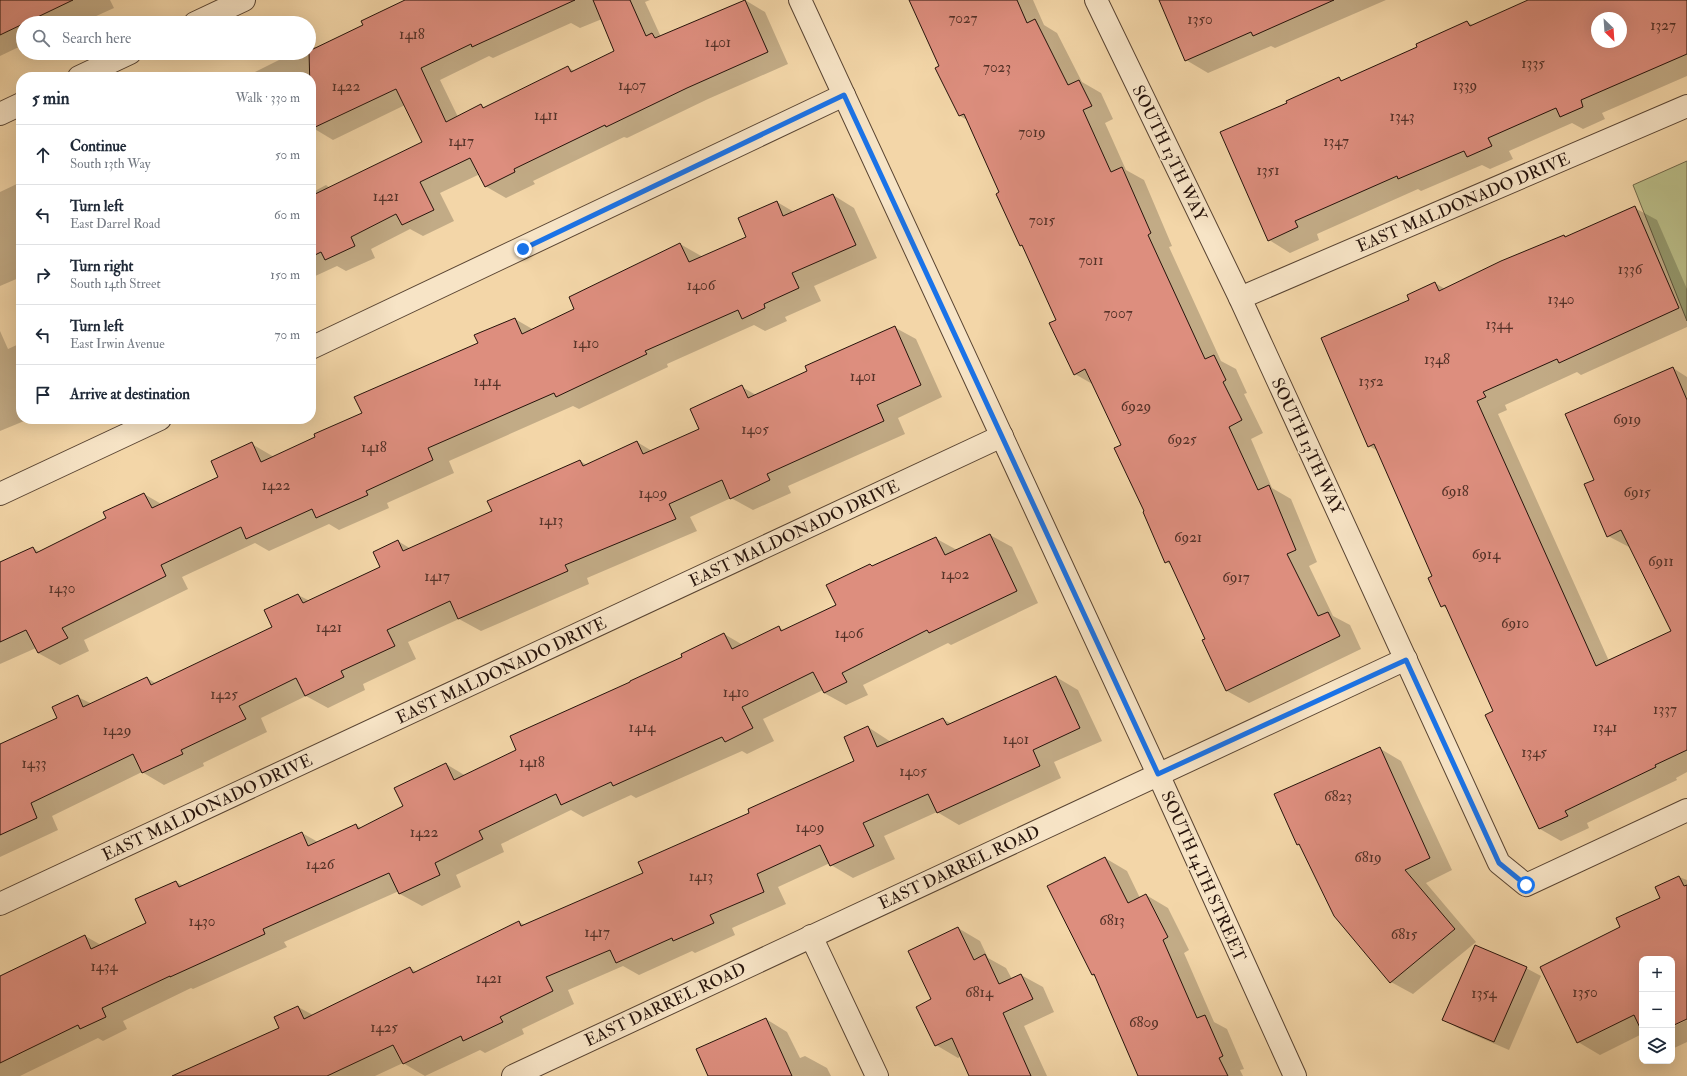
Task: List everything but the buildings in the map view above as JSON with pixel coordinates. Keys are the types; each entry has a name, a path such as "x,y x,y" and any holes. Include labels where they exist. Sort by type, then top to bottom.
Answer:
{"street":[{"path":"210,16 244,0"},
{"name":"SOUTH 14TH STREET","path":"800,0 1158,774 1295,1076"},
{"name":"SOUTH 13TH WAY","path":"1096,0 1240,298 1499,863 1526,885 1687,810"},
{"path":"90,72 115,60"},
{"path":"316,346 844,95"},
{"path":"0,114 16,106"},
{"name":"EAST MALDONADO DRIVE","path":"1240,298 1687,106"},
{"path":"0,494 149,424"},
{"name":"EAST MALDONADO DRIVE","path":"0,904 1002,436"},
{"name":"EAST DARREL ROAD","path":"513,1076 1158,774 1406,660"},
{"path":"811,936 877,1076"}],"green space":[{"path":"1687,161 1687,321 1633,185"}],"route":[{"path":"523,249 844,95 1158,774 1406,660 1499,863 1526,885"}]}
